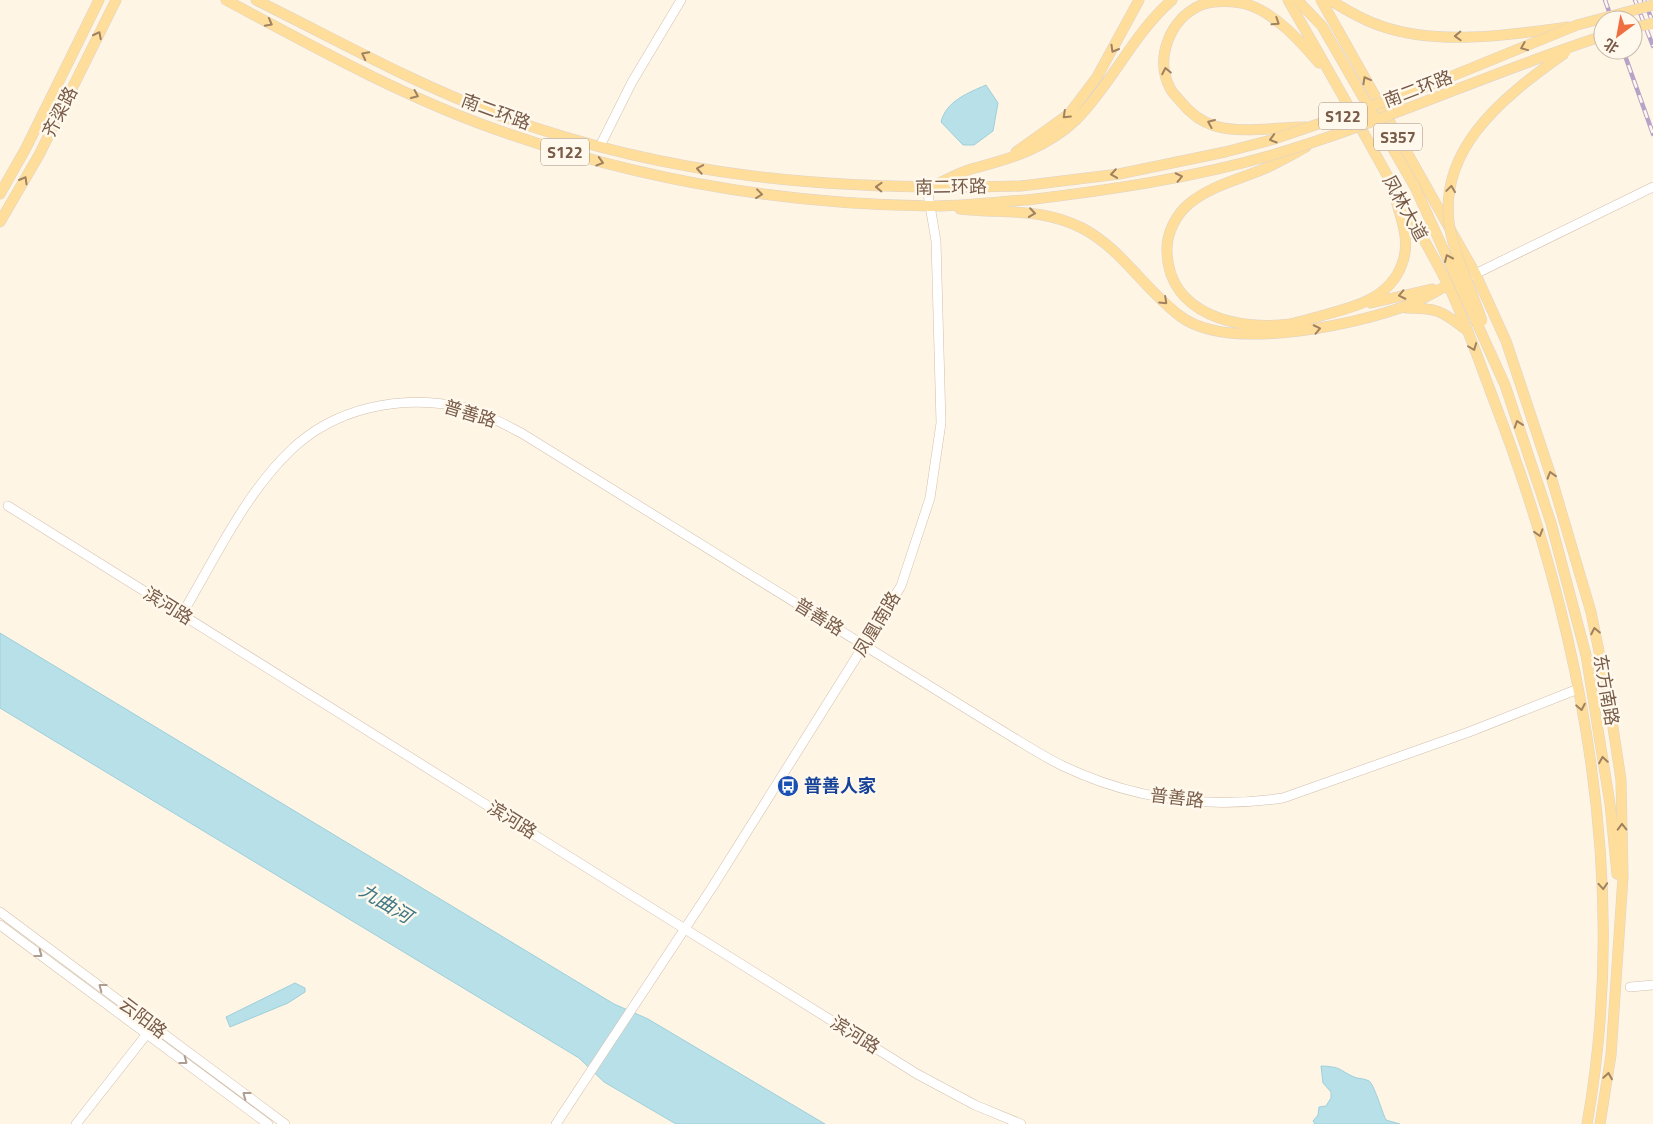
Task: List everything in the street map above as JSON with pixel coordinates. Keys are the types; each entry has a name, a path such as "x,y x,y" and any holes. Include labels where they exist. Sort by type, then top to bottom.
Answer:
{"main road":[{"name":"齐梁路","path":"0,194 26,148 99,0"},
{"name":"南二环路","path":"226,0 377,78 445,109 492,128 565,152 670,180 780,196 931,206 1027,200 1120,189 1228,167 1324,138 1422,104 1593,39"},
{"name":"南二环路","path":"256,0 392,69 496,114 634,156 726,174 827,184 927,188 1022,186 1119,174 1225,152 1312,127 1418,90 1576,26 1653,6"},
{"path":"1000,163 1069,114 1097,77 1139,0"},
{"path":"927,188 970,170 1000,163 1036,149 1076,120 1107,82 1143,29 1172,0"},
{"name":"凤林大道","path":"1288,0 1448,285"},
{"path":"1297,0 1322,26 1415,187 1505,385"},
{"name":"凤林大道","path":"1321,0 1476,275"},
{"path":"1330,0 1349,12 1381,27 1431,37 1518,34 1576,26"},
{"path":"1312,127 1250,130 1215,126 1190,112 1170,87 1164,67 1165,47 1172,30 1184,16 1202,4 1225,1 1250,5 1282,25 1302,43 1335,81"},
{"name":"齐梁路","path":"0,222 39,154 115,3"},
{"path":"1578,44 1539,72 1492,112 1472,136 1456,165 1450,190 1450,216 1453,241 1505,385 1551,523 1586,655 1610,804 1620,912"},
{"path":"445,109 450,95"},
{"path":"1324,138 1267,168 1212,189 1189,203 1174,221 1166,243 1167,263 1174,284 1187,302 1211,316 1248,325 1291,324 1448,285"},
{"path":"1356,307 1375,298 1394,279 1403,263 1406,237 1390,180"},
{"path":"931,206 973,211 1009,210 1045,215 1081,228 1102,240 1123,258 1154,292 1181,317 1213,330 1254,333 1310,331 1402,308 1448,285"},
{"name":"东方南路","path":"1476,275 1506,341 1550,473 1591,612 1609,701 1621,780 1623,877 1611,1055 1600,1124"},
{"name":"东方南路","path":"1448,285 1520,469 1565,620 1578,689 1593,785 1604,899 1603,991 1598,1054 1587,1124"},
{"path":"1402,308 1426,308 1444,312 1467,330"}],"street":[{"path":"600,146 632,82 681,0"},
{"path":"1448,285 1476,275 1653,187"},
{"name":"凤凰南路","path":"556,1124 637,1003 864,646 900,586 930,498 941,423 936,241 927,188"},
{"name":"普善路","path":"182,614 247,505 291,450 316,429 350,414 382,404 424,402 458,407 492,418 523,434 864,646 1061,765 1127,791 1165,799 1211,803 1250,803 1291,796 1469,732 1578,689"},
{"name":"滨河路","path":"8,506 917,1074 975,1105 1021,1124"},
{"name":"云阳路","path":"0,912 285,1124"},
{"name":"云阳路","path":"0,925 268,1124"},
{"path":"1630,987 1653,985"},
{"path":"76,1124 153,1026"}],"water":[{"path":"986,85 998,103 993,131 974,145 963,145 941,122 948,108 953,103"},
{"name":"九曲河","path":"0,633 614,1004 648,1019 825,1124 676,1124 604,1082 579,1058 0,708"},
{"path":"295,983 305,988 305,992 288,1003 230,1027 226,1017"},
{"path":"1321,1066 1336,1068 1354,1077 1369,1081 1376,1093 1386,1120 1400,1124 1315,1124 1313,1121 1318,1115 1319,1107 1326,1106 1331,1098 1331,1092 1323,1083"}],"railway":[{"path":"1605,0 1608,10"},
{"path":"1635,0 1653,46"},
{"path":"1644,0 1653,23"},
{"path":"1627,60 1653,134"}],"place":[{"name":"普善人家","path":"788,786"}]}
